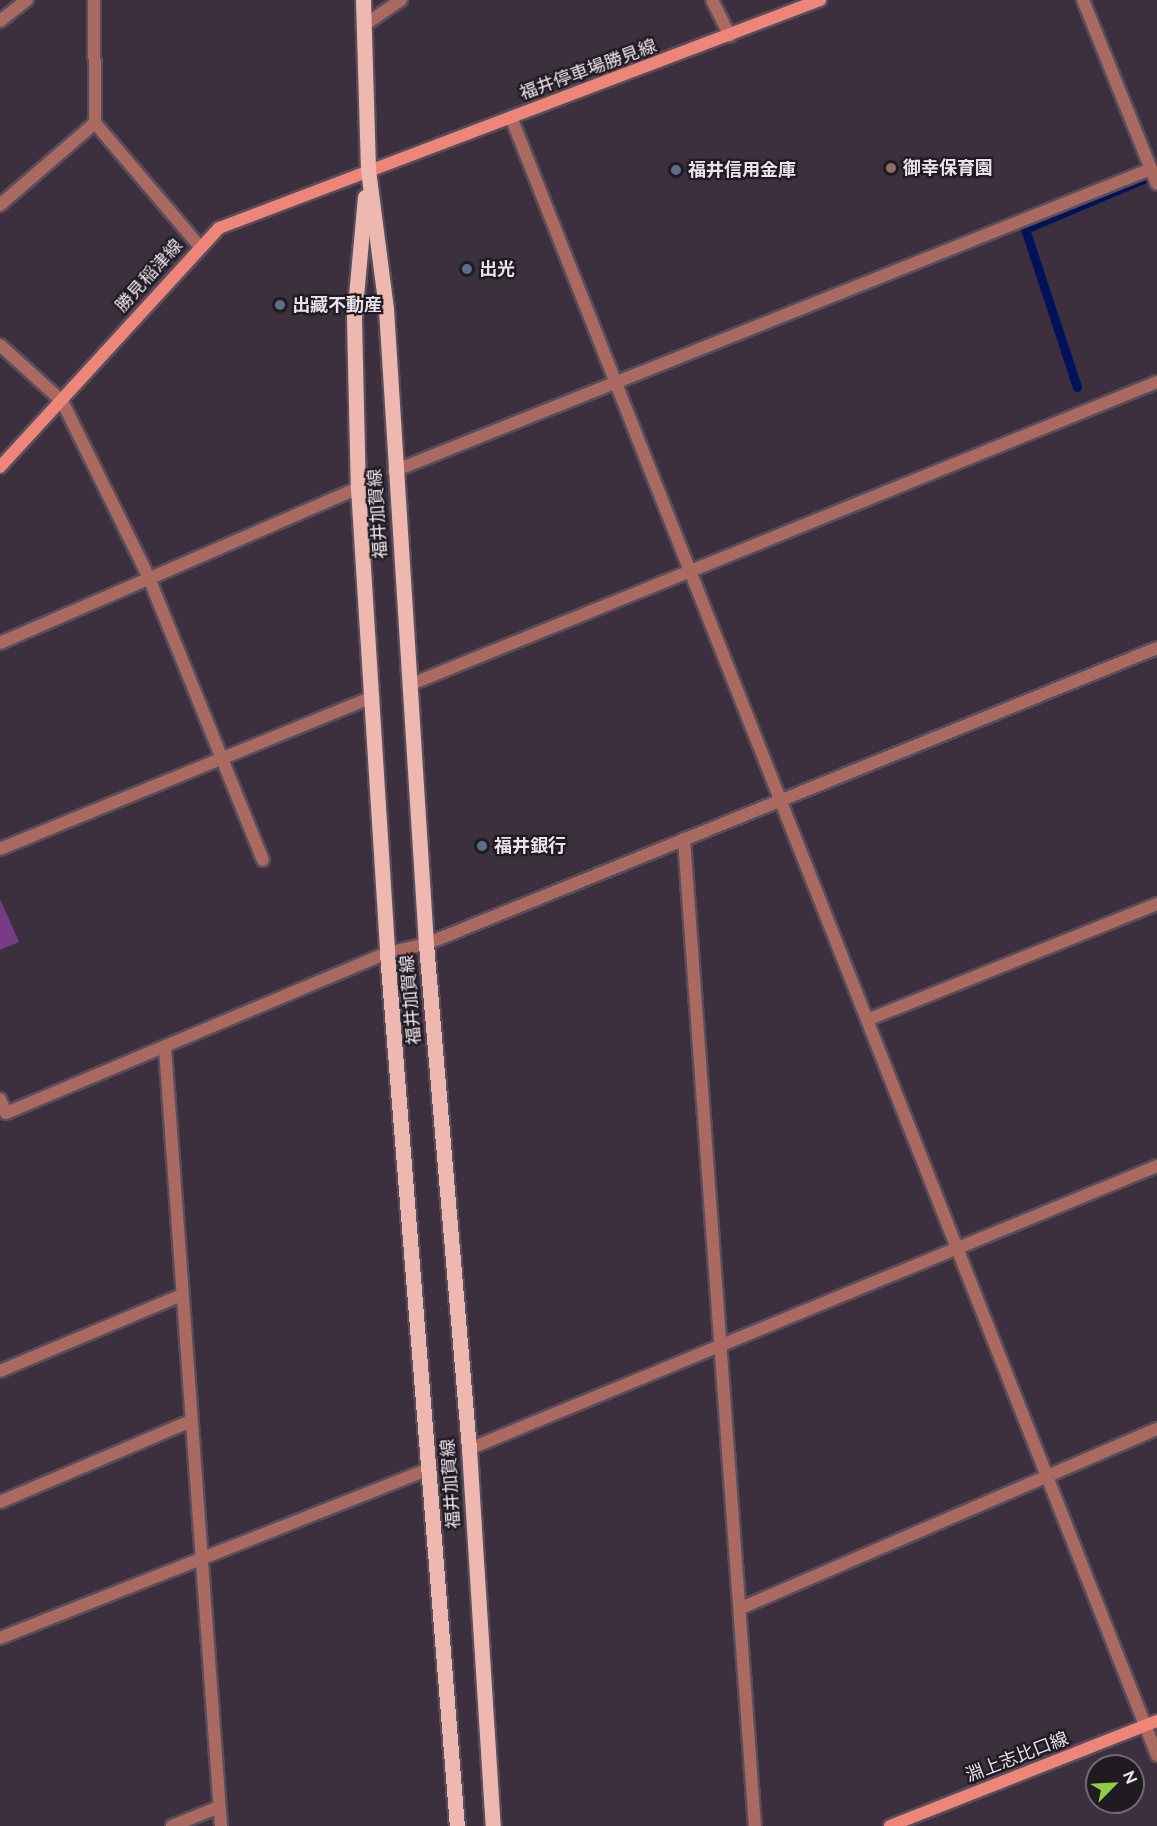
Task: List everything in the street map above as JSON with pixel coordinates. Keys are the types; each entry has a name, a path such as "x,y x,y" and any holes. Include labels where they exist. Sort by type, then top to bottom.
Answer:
{"main road":[{"name":"福井加賀線","path":"363,0 368,170 386,309 394,471 426,944 469,1449 493,1826"},
{"name":"福井停車場勝見線","path":"368,170 730,36 820,0"},
{"name":"福井加賀線","path":"368,170 354,318 358,488 373,697 387,953 431,1468 457,1826"},
{"name":"勝見稲津線","path":"0,467 219,228 368,170"},
{"name":"淵上志比口線","path":"890,1826 1151,1723"}],"street":[{"path":"0,21 27,0"},
{"path":"94,0 95,123 200,247"},
{"path":"363,26 402,0"},
{"path":"712,0 730,36"},
{"path":"1083,0 1157,184"},
{"path":"511,117 1046,1476 1151,1723 1157,1755"},
{"path":"0,205 95,123"},
{"path":"394,471 617,385 1151,169"},
{"path":"0,345 62,401 149,578 263,860"},
{"path":"410,685 1157,382"},
{"path":"0,643 358,488"},
{"path":"0,1099 6,1113 387,953 426,944 1157,648"},
{"path":"0,849 373,697"},
{"path":"684,839 724,1344 755,1826"},
{"path":"867,1020 1157,904"},
{"path":"165,1048 221,1826"},
{"path":"469,1449 1157,1166"},
{"path":"0,1371 182,1294"},
{"path":"0,1502 191,1420"},
{"path":"741,1608 1157,1429"},
{"path":"0,1638 200,1556 431,1468"},
{"path":"172,1826 219,1807"}],"building":[{"path":"0,899 19,942 0,950"}],"waterway":[{"path":"1077,387 1025,229 1143,179"}],"place":[{"name":"御幸保育園","path":"891,168"},
{"name":"福井信用金庫","path":"676,170"},
{"name":"出光","path":"467,269"},
{"name":"出藏不動産","path":"280,305"},
{"name":"福井銀行","path":"482,846"}]}
